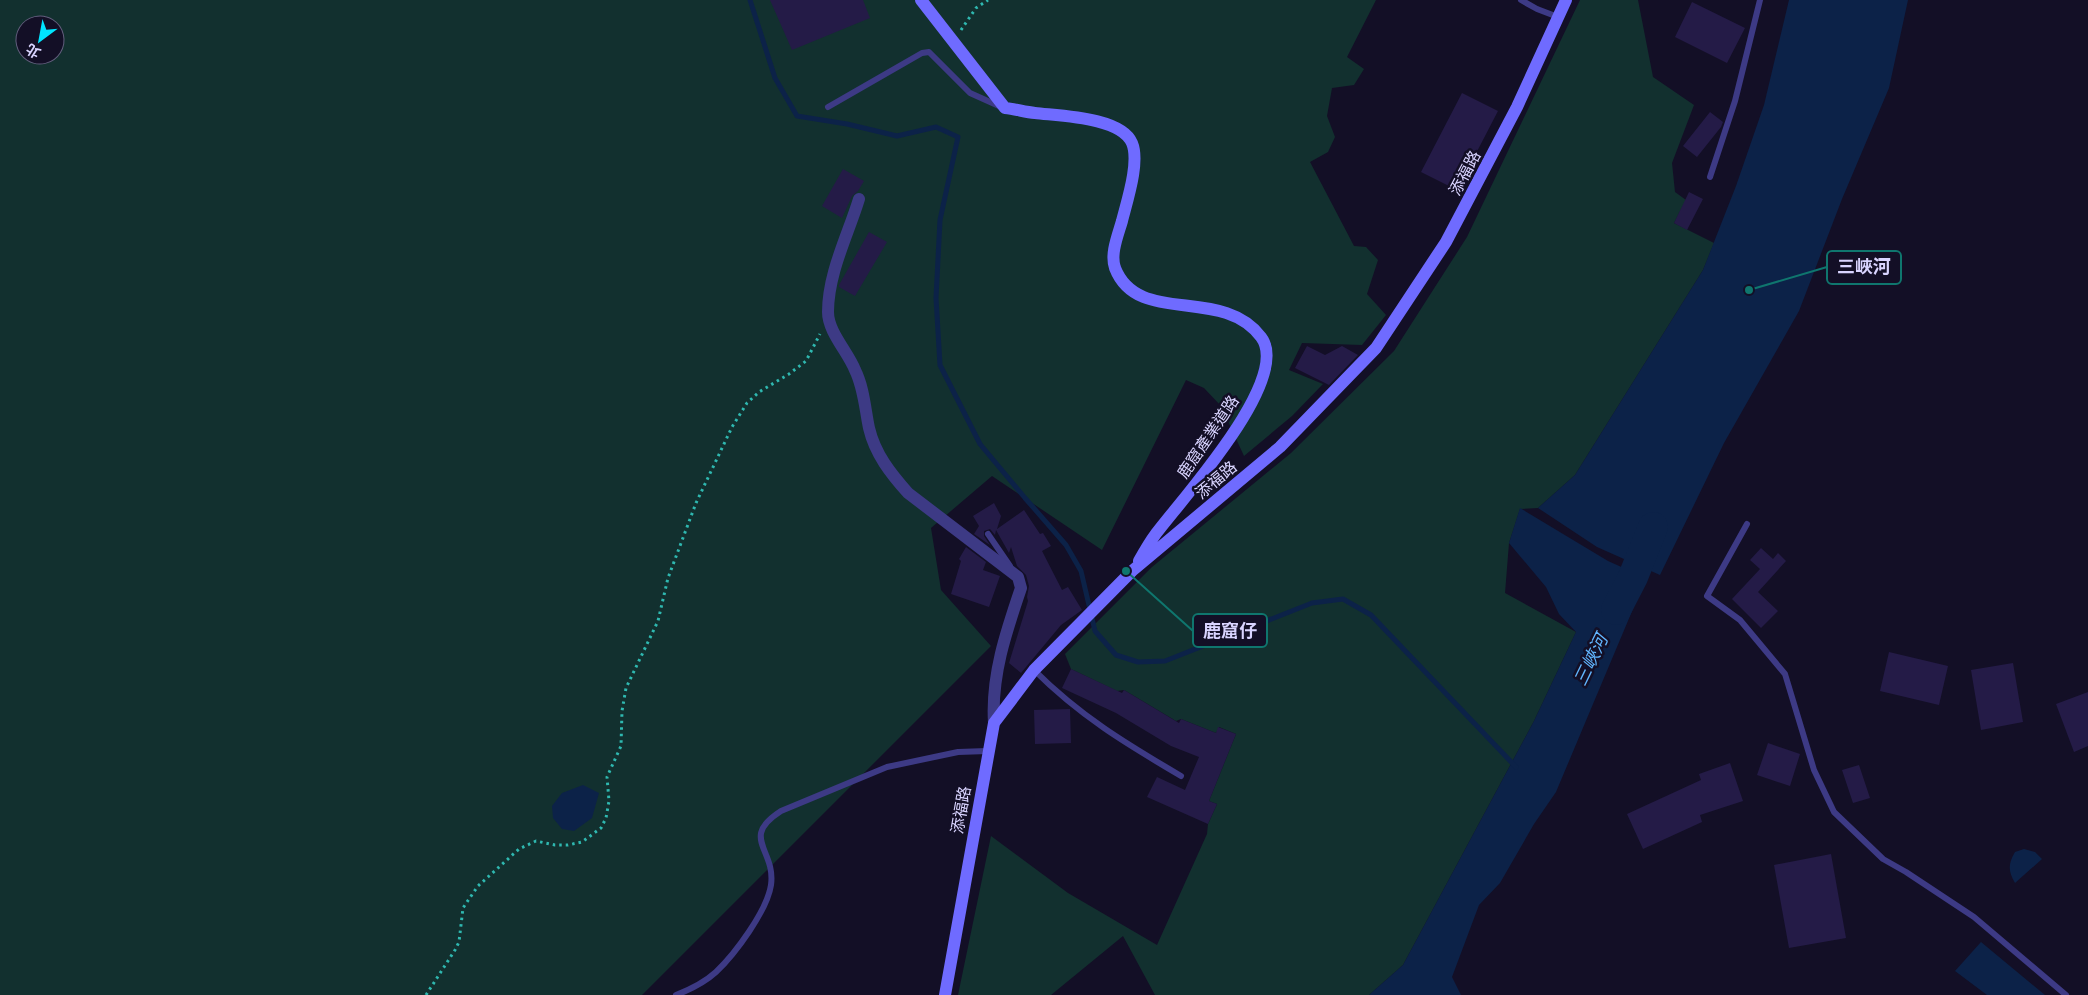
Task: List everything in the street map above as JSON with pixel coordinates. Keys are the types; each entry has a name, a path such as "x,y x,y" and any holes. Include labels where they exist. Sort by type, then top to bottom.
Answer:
{"street":[{"path":"921,0 1005,108"},
{"name":"添福路","path":"945,995 987,752 994,723 1034,670 1132,571 1280,448 1376,348 1446,242 1517,106 1566,0"},
{"name":"鹿窟產業道路","path":"1005,108 1106,124 1127,135 1133,144 1134,159 1131,189 1116,242 1113,263 1118,275 1127,288 1138,296 1163,303 1221,310 1240,318 1263,339 1266,354 1265,373 1256,394 1232,436 1187,496 1154,535 1132,571"},
{"path":"859,199 836,265 829,297 828,314 835,335 849,355 856,372 864,395 870,430 878,453 893,476 908,493 1018,577 1021,588 995,676 992,702 994,723"}],"lane":[{"path":"1521,0 1537,10 1558,17"},
{"path":"1710,177 1735,101 1760,0"},
{"path":"828,107 922,53 929,52 970,93 1005,108"},
{"path":"1747,524 1707,596 1740,620 1785,674 1814,770 1834,812 1883,859 1974,917 2066,995"},
{"path":"988,534 1018,577"},
{"path":"1034,670 1076,708 1113,736 1181,776"},
{"path":"676,995 687,991 715,973 734,952 768,896 771,883 770,868 761,834 762,827 767,820 781,811 887,767 958,752 987,752"}],"path":[{"path":"955,42 976,8 988,0"},
{"path":"426,995 456,950 459,942 463,908 478,886 519,849 530,842 568,845 582,842 601,828 606,818 609,801 607,777 621,746 622,711 626,688 658,620 668,578 696,503 732,427 747,403 759,392 789,374 806,360 828,314"}],"green space":[{"path":"0,0 1376,0 1347,57 1364,69 1354,85 1332,88 1327,116 1335,137 1328,152 1310,162 1354,246 1366,247 1378,260 1367,294 1386,315 1362,345 1302,343 1289,370 1323,384 1292,416 1244,456 1221,406 1204,388 1186,380 1102,550 992,476 931,528 941,590 991,646 642,995 0,995"},
{"path":"1580,0 1638,0 1653,77 1694,105 1672,163 1675,192 1686,200 1674,223 1714,243 1703,270 1575,475 1538,508 1520,509 1509,543 1505,593 1576,632 1534,721 1403,965 1369,995 1155,995 1123,936 1051,995 958,995 991,836 1068,893 1157,945 1207,834 1208,824 1217,804 1209,801 1236,734 1219,727 1216,733 1181,719 1176,721 1124,690 1117,691 1071,669 1065,654 1152,567 1291,453 1394,351 1467,237"}],"water":[{"path":"1789,0 1908,0 1889,88 1842,199 1799,311 1724,443 1660,575 1597,547 1538,508 1575,475 1703,270 1736,186 1764,105"},
{"path":"1520,508 1608,561 1646,578 1556,792 1534,824 1500,883 1479,905 1452,977 1461,995 1369,995 1403,965 1534,721 1576,632 1559,614 1546,587 1509,543"},
{"path":"583,785 599,793 592,818 574,831 562,829 553,818 552,806 562,793"},
{"path":"2024,849 2035,852 2042,859 2015,883 2010,871 2011,860 2015,852"},
{"path":"1981,942 2045,995 1987,995 1955,971"}],"building":[{"path":"770,0 863,0 870,18 792,50"},
{"path":"1692,2 1745,28 1727,63 1675,37"},
{"path":"1462,93 1498,111 1457,190 1421,172"},
{"path":"1710,112 1723,122 1697,157 1683,146"},
{"path":"843,169 864,181 858,191 852,196 842,218 822,206"},
{"path":"1689,192 1703,199 1687,230 1674,223"},
{"path":"869,232 887,242 855,296 839,287 839,285"},
{"path":"1307,346 1325,355 1342,346 1358,355 1329,385 1295,368"},
{"path":"994,503 1001,516 997,529 1024,510 1040,534 1043,533 1051,546 1042,551 1062,590 1068,587 1082,610 1061,625 1021,673 1009,663 1028,601 1029,586 1026,575 1017,566 1011,547 1009,553 996,530 995,535 990,529 984,531 984,536 990,545 974,534 979,526 973,516"},
{"path":"966,547 986,562 983,570 1000,576 989,607 951,594 961,561 959,559"},
{"path":"1761,548 1773,559 1778,553 1786,561 1758,592 1778,611 1761,628 1732,599 1760,569 1750,560"},
{"path":"1889,652 1948,666 1939,705 1880,691"},
{"path":"2013,663 2023,722 1981,730 1971,670"},
{"path":"1071,669 1122,693 1124,690 1179,723 1181,719 1216,733 1218,727 1236,734 1209,801 1217,804 1208,824 1147,797 1157,777 1185,790 1199,757 1171,746 1116,713 1062,688"},
{"path":"2088,692 2088,746 2074,752 2056,704"},
{"path":"1070,709 1071,743 1035,744 1034,710"},
{"path":"1768,743 1800,754 1790,786 1757,775"},
{"path":"1730,763 1743,801 1700,815 1702,822 1643,849 1627,814 1701,780 1699,774"},
{"path":"1859,765 1870,798 1853,803 1842,770"},
{"path":"1831,854 1846,938 1789,948 1774,865"}],"waterway":[{"path":"750,0 775,78 797,116 847,124 897,136 936,127 958,137 940,220 936,298 940,365 980,444 1066,545 1081,571 1095,631 1116,655 1138,662 1165,661 1312,603 1343,599 1371,615 1516,767"},
{"name":"三峽河","path":"1616,610 1633,577 1653,527"}],"place":[{"name":"三峽河","path":"1749,290"},
{"name":"鹿窟仔","path":"1126,571"}]}
